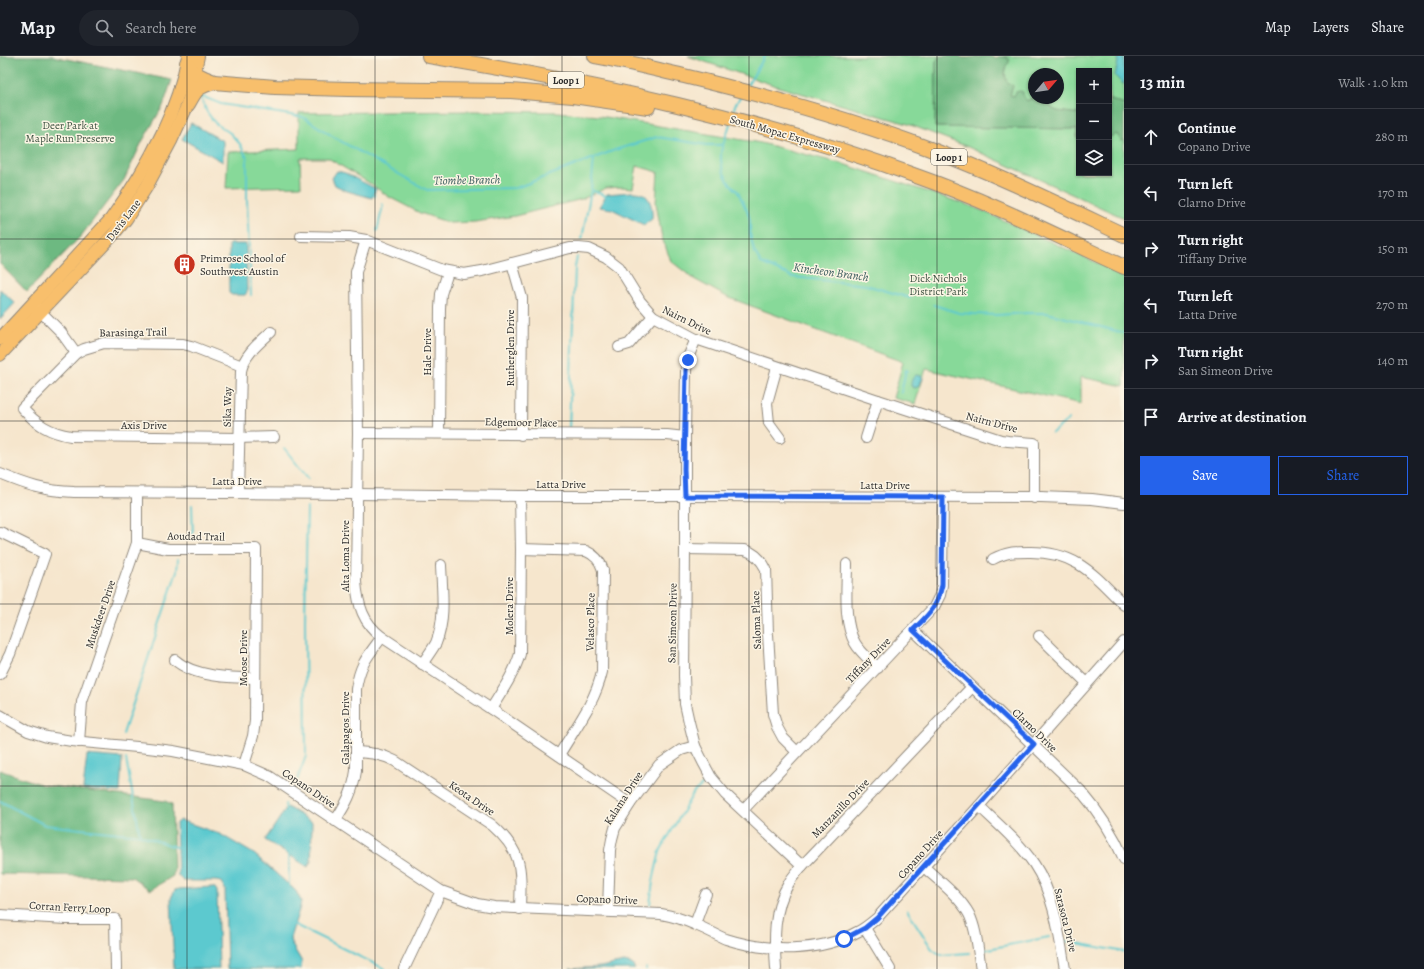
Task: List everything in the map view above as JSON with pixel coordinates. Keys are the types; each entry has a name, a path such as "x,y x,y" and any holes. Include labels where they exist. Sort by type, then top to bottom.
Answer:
{"highway":[{"name":"South Mopac Expressway","path":"429,56 561,79 755,124 863,157 922,177 980,201 1124,267"},
{"name":"Loop 1","path":"600,57 767,97 873,129 931,149 1032,192 1124,235"},
{"path":"192,62 214,82"},
{"path":"188,104 195,90 214,82 275,87 519,92 705,113"}],"main road":[{"name":"Davis Lane","path":"0,355 111,219 121,215 147,186 172,141 188,104 192,62"},
{"name":"Davis Lane","path":"121,215 163,132 192,62"},
{"name":"Davis Lane","path":"0,338 37,308"}],"street":[{"name":"Nairn Drive","path":"301,236 349,237 366,240 448,272 464,274 472,274 570,248 589,249 606,257 619,267 640,300 653,316 696,339 1001,440 1034,443 1034,498"},
{"name":"Alta Loma Drive","path":"366,240 356,272 358,433 357,595 359,605 365,618 375,631 382,637 630,804"},
{"name":"Rutherglen Drive","path":"512,263 522,298 521,435"},
{"name":"Hale Drive","path":"439,433 440,308 441,294 448,272"},
{"path":"37,308 61,332 76,353"},
{"path":"619,347 629,344 653,316"},
{"name":"Sika Way","path":"238,493 240,375 242,366 256,346 271,332"},
{"name":"San Simeon Drive","path":"696,339 689,355 686,370 684,692 689,722 695,746 711,777 726,794 802,866"},
{"name":"Barasinga Trail","path":"22,408 76,353 91,346 104,343 175,343 191,346 242,366"},
{"path":"777,367 767,403 769,422 780,438"},
{"path":"866,438 878,400"},
{"name":"Axis Drive","path":"22,408 30,417 45,429 58,434 71,436 274,437"},
{"name":"Edgemoor Place","path":"358,433 667,435 685,437"},
{"name":"Latta Drive","path":"0,474 28,485 52,491 520,496 1092,498 1124,503"},
{"name":"Muskdeer Drive","path":"79,742 82,702 137,542 138,493"},
{"name":"Molera Drive","path":"491,709 508,682 520,654 520,496"},
{"name":"Tiffany Drive","path":"743,810 934,607 940,595 942,585 943,497"},
{"path":"0,532 45,554 10,654 0,674"},
{"name":"Aoudad Trail","path":"137,542 168,549 256,549"},
{"name":"Moose Drive","path":"244,765 254,728 256,549"},
{"name":"Velasco Place","path":"521,549 586,551 598,558 603,570 602,672 596,693 558,755"},
{"name":"Saloma Place","path":"685,549 745,550 752,552 763,562 766,569 773,714 777,728 783,738 797,752"},
{"path":"993,559 1010,552 1053,553 1072,560 1089,571 1124,605"},
{"path":"847,564 849,630 858,647 878,668"},
{"path":"422,664 435,644 440,626 442,608 442,565"},
{"name":"Clarno Drive","path":"913,630 1034,744 1080,790 1098,811 1108,826 1124,859"},
{"path":"1039,636 1087,683"},
{"name":"Galapagos Drive","path":"335,821 349,798 354,785 357,752 356,689 361,666 382,637"},
{"name":"Copano Drive","path":"0,716 36,734 59,740 148,748 244,765 269,776 441,891 476,904 494,908 661,914 695,924 725,938 751,946 807,948 844,939 865,928 877,918 979,806 1124,642"},
{"path":"175,660 181,666 189,670 224,677 255,678"},
{"name":"Manzanillo Drive","path":"776,969 775,947 777,914 779,904 789,882 802,866 972,687"},
{"name":"Kalama Drive","path":"608,911 609,864 615,828 630,804 659,765 681,750 695,746"},
{"name":"Keota Drive","path":"357,752 383,755 394,760 492,825 505,837 515,853 521,872 520,909"},
{"name":"Sarasota Drive","path":"979,806 1016,842 1034,865 1050,896 1066,969"},
{"path":"924,867 962,903 969,915 981,969"},
{"path":"404,969 441,891"},
{"path":"695,924 706,894"},
{"name":"Corran Ferry Loop","path":"0,915 66,919 115,919 116,969"},
{"path":"865,928 890,969"}],"green space":[{"name":"Deer Park at Maple Run Preserve","path":"0,56 52,56 172,80 163,106 142,142 124,180 81,236 27,292 0,264"},
{"path":"688,56 940,56 936,61 935,127 1076,129 1076,176 1112,176 1112,136 1117,134 1121,141 1124,140 1124,218 968,147 908,124 776,86"},
{"path":"940,56 959,56 966,58 985,56 995,58 1005,57 1009,59 1009,63 1006,65 1006,80 1013,86 1010,95 1014,96 1016,92 1020,91 1023,92 1023,96 1028,100 1028,104 1047,104 1057,111 1076,114 1076,129 935,127 936,61"},
{"path":"1004,56 1124,56 1124,105 1112,100 1112,68 1076,68 1076,114 1057,111 1048,104 1064,104 1064,68 1028,68 1027,101 1023,96 1010,95 1013,86 1007,83"},
{"path":"1112,100 1124,105 1124,140 1121,141 1117,134 1112,136"},
{"name":"Dick Nichols District Park","path":"473,111 557,112 599,116 761,143 843,164 974,207 1124,275 1124,386 1081,377 1081,404 926,369 915,404 893,398 903,362 727,297 694,279 671,261 662,238 656,203 658,172 637,166 633,188 606,188 582,199 515,216 475,222 450,223 420,213 389,197 371,184 328,158 300,158 301,186 226,188 228,152 299,149 299,113"},
{"path":"0,770 43,785 165,801 172,804 173,876 150,890 132,877 0,874"}],"water":[{"path":"1119,56 1124,56 1124,85 1115,76"},
{"path":"191,123 223,141 223,162 182,139"},
{"path":"337,171 345,173 376,189 372,198 347,191 335,185 332,178"},
{"path":"631,192 641,193 647,197 651,204 652,219 644,225 612,209 599,207 607,194"},
{"path":"229,244 246,244 247,293 245,295 232,295 229,293"},
{"path":"0,289 15,303 0,319"},
{"path":"916,375 922,376 923,378 919,386 915,388 911,386 911,384"},
{"path":"87,755 122,758 120,792 83,789"},
{"path":"287,807 312,822 311,861 308,867 265,840"},
{"path":"180,820 220,834 254,854 296,891 301,901 290,938 291,943 302,962 301,969 227,969 225,889 221,882 183,881 178,876 176,823"},
{"path":"212,887 217,891 219,969 174,969 171,898 175,890"},
{"path":"624,962 632,964 635,969 570,969 601,967"}],"waterway":[{"name":"Kincheon Branch","path":"747,86 765,56"},
{"name":"Tiombe Branch","path":"199,95 221,104 303,117 337,139 427,190 516,188 615,150 657,137 707,145 723,145"},
{"path":"200,96 207,112 215,123 230,133 240,144 247,158 247,201 251,295"},
{"name":"Kincheon Branch","path":"733,114 735,105 741,96"},
{"name":"Kincheon Branch","path":"730,124 721,151 723,171 728,181 738,192 748,213 750,220 750,234 754,251 761,263 793,277 866,285 910,298"},
{"path":"582,239 591,190 594,158"},
{"path":"591,190 606,196"},
{"path":"377,231 382,204"},
{"path":"569,429 575,267 577,257"},
{"name":"Kincheon Branch","path":"934,305 959,313 997,315 1047,313 1124,333"},
{"path":"901,393 906,370 908,371"},
{"path":"1052,433 1069,419"},
{"path":"284,448 308,478"},
{"path":"192,505 193,537"},
{"path":"297,780 306,756 305,620 307,508"},
{"path":"123,734 177,571 178,559"},
{"path":"126,759 140,835"},
{"path":"650,904 653,881 660,851 694,792 707,781"},
{"path":"0,801 45,825 140,835 178,848"},
{"path":"285,804 286,812"},
{"path":"289,852 289,886"},
{"path":"907,910 932,949 941,955 969,953"},
{"path":"293,924 385,969"},
{"path":"983,950 1049,937"},
{"path":"1066,941 1124,952"}],"place":[{"name":"Primrose School of Southwest Austin","path":"184,264"}],"route":[{"path":"688,360 686,370 684,469 685,496 943,497 942,585 940,595 934,607 913,630 1034,744 877,918 865,928 844,939"}]}
